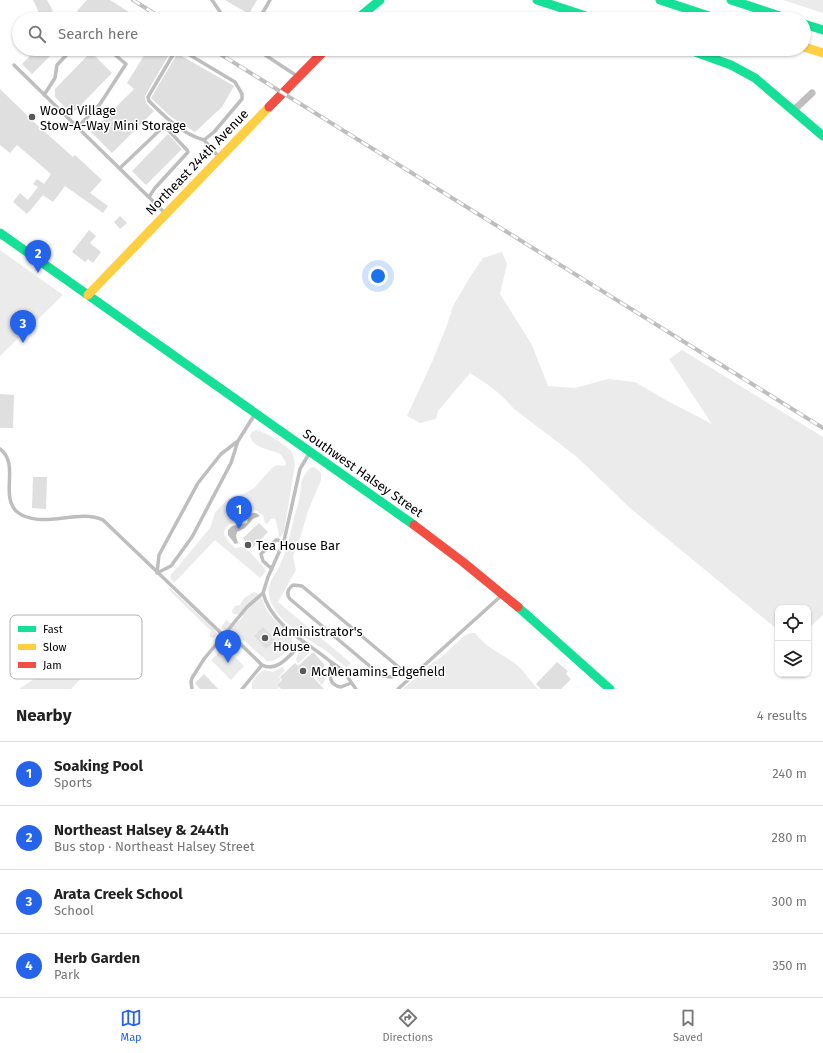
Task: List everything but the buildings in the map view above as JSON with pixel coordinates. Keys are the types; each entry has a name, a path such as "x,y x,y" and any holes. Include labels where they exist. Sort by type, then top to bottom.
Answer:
{"main road":[{"path":"365,12 380,0"},
{"path":"537,0 574,12"},
{"path":"660,0 697,12"},
{"path":"731,0 768,12"},
{"path":"811,26 823,30"},
{"path":"811,49 823,53"},
{"name":"Northeast 244th Avenue","path":"88,295 319,56"},
{"path":"707,56 743,71 764,85 823,136"},
{"name":"Southwest Halsey Street","path":"0,233 410,522 503,594 608,688"}],"street":[{"path":"794,110 812,93"}],"lane":[{"path":"212,0 220,12"},
{"path":"263,12 270,0"},
{"path":"44,94 55,78 57,64 65,56"},
{"path":"78,127 100,104 126,64 116,56"},
{"path":"172,56 148,97 149,101 171,121 194,137 204,140 220,158"},
{"path":"193,56 235,82 242,94 242,98 214,132 204,140"},
{"path":"266,56 298,77"},
{"path":"14,65 166,214"},
{"path":"120,168 161,129 166,129 169,131 188,152 154,188 149,198"},
{"path":"158,573 171,566 192,537 230,463 238,441 255,413"},
{"path":"158,573 159,555 198,483 221,454 238,441"},
{"path":"0,449 5,453 8,460 7,496 17,512 30,517 42,519 97,517 108,525 223,635"},
{"path":"192,689 192,678 204,659 247,607 263,593 284,543 300,469 310,452"},
{"path":"272,569 262,561 261,554 276,540 284,543"},
{"path":"401,669 392,677 383,676 378,673 290,600 288,594 289,589 296,585 302,586 411,676"},
{"path":"263,593 274,614 293,634 318,651 344,672 356,689"},
{"path":"398,689 503,594"},
{"path":"227,631 267,668 272,668 278,665 303,642"},
{"path":"332,663 329,676 331,681 341,687 351,683"},
{"path":"242,689 262,665"}],"shaded area":[{"path":"783,0 823,0 823,13"},
{"path":"0,250 63,295 0,356"},
{"path":"502,252 507,264 500,294 532,345 548,386 575,388 608,379 635,382 712,424 669,359 682,350 823,437 823,615 811,626 811,605 775,605 775,628 630,508 577,457 513,408 493,389 470,373 438,411 436,419 420,423 407,416 432,362 453,306 483,258"},
{"path":"255,430 263,432 280,442 291,451 293,456 295,464 284,532 281,537 279,536 276,520 274,518 271,519 267,524 265,523 263,515 255,510 247,513 242,522 233,523 228,526 224,534 235,548 242,547 250,552 265,569 265,572 260,578 215,540 174,583 170,576 210,528 215,513 222,505 232,496 244,494 254,488 272,468 277,465 286,465 286,462 280,454 263,448 252,441 250,436"},
{"path":"311,467 316,468 319,471 321,474 321,480 308,511 293,556 296,570 278,602 351,663 347,667 288,624 273,607 269,597 269,587 271,581 284,556 287,546 299,499 301,482"},
{"path":"256,513 260,516 253,519 245,528 237,532 236,536 238,543 235,544 228,535 228,530 232,526 247,523 249,515"},
{"path":"170,588 215,630 217,634 214,638 210,636 211,631 168,589"},
{"path":"254,592 260,595 268,612 292,638 292,644 290,647 275,660 267,661 234,632 222,629 222,626 226,620 234,625 240,620 243,615 233,614 232,611 235,606 240,605 244,598"},
{"path":"470,633 475,633 489,647 517,665 538,689 403,689 430,665 444,655 464,636"},
{"path":"305,646 310,652 297,663 296,659 301,648"},
{"path":"225,647 244,666 231,680 211,660"},
{"path":"282,667 285,670 279,677 281,680 277,685 279,688 278,689 252,689 252,682 258,674 264,670 273,672"},
{"path":"324,667 325,680 322,685 316,677"},
{"path":"34,679 80,679 71,689 19,689"}],"railway":[{"path":"133,0 152,12"},
{"path":"223,56 823,428"}],"traffic: fast":[{"path":"365,12 380,0"},
{"path":"537,0 574,12"},
{"path":"660,0 697,12"},
{"path":"731,0 768,12"},
{"path":"811,26 823,30"},
{"path":"706,56 731,65 755,78 823,136"},
{"path":"0,233 414,525"},
{"path":"518,607 610,689"}],"traffic: slow":[{"path":"811,49 823,53"},
{"path":"88,295 269,107"}],"traffic: jam":[{"path":"269,107 319,56"},
{"path":"414,525 463,562 518,607"}],"place":[{"name":"Wood Village Stow-A-Way Mini Storage","path":"32,117"},
{"name":"Northeast Halsey & 244th","path":"38,273"},
{"name":"Arata Creek School","path":"23,343"},
{"name":"Soaking Pool","path":"239,529"},
{"name":"Tea House Bar","path":"248,545"},
{"name":"Administrator's House","path":"265,638"},
{"name":"Herb Garden","path":"228,663"},
{"name":"McMenamins Edgefield","path":"303,671"}]}
